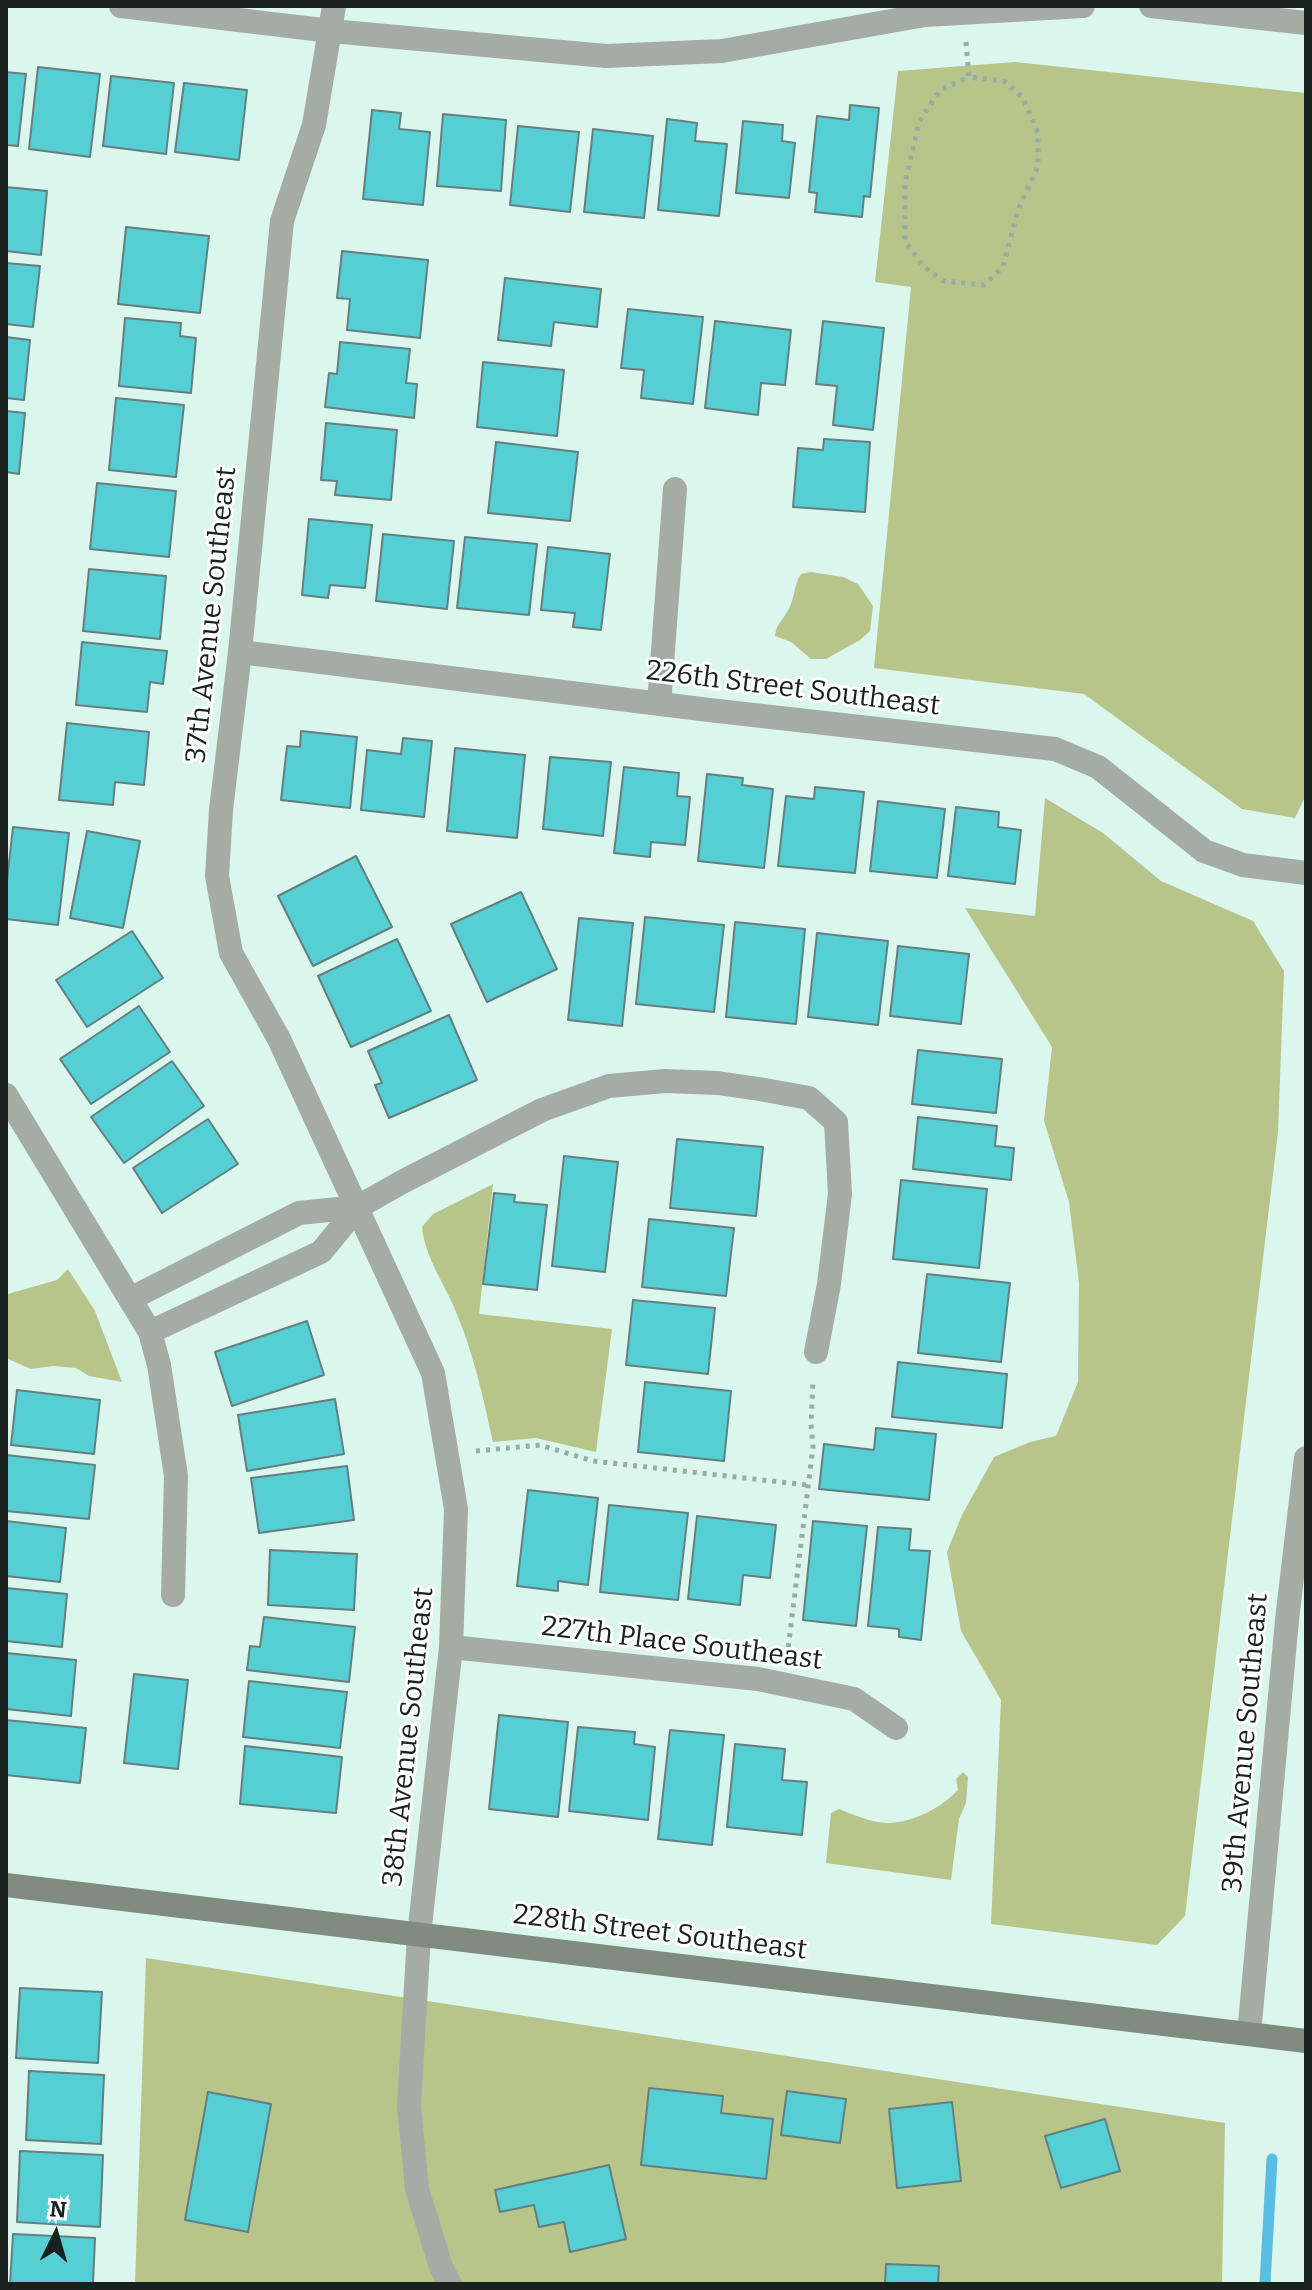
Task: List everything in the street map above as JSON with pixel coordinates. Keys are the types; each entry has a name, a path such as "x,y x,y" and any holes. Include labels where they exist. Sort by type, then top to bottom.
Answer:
{"main road":[{"name":"228th Street Southeast","path":"6,1885 1306,2041"}],"street":[{"path":"121,6 331,31 606,56 722,51 924,10 963,13 1083,6"},
{"name":"37th Avenue Southeast","path":"334,6 314,125 282,221 240,652 221,810 217,876 231,953 279,1039 358,1207"},
{"path":"1151,6 1306,23"},
{"path":"659,704 675,489"},
{"name":"226th Street Southeast","path":"240,652 1055,749 1098,767 1204,851 1243,865 1306,873"},
{"path":"130,1299 299,1213 358,1207 542,1110 609,1086 665,1081 718,1083 809,1098 836,1122 840,1194 829,1284 816,1352"},
{"path":"6,1095 150,1332 159,1365 176,1476 173,1595"},
{"path":"150,1332 321,1252 358,1207"},
{"name":"38th Avenue Southeast","path":"358,1207 433,1373 456,1509 451,1647 419,1935 409,2106 417,2189 441,2267 450,2284"},
{"name":"39th Avenue Southeast","path":"1249,2034 1287,1620 1306,1458"},
{"name":"227th Place Southeast","path":"451,1647 784,1684 854,1699 896,1728"}],"path":[{"path":"963,13 969,77"},
{"path":"969,77 1004,81 1023,98 1038,133 1038,166 1018,210 1003,267 984,285 943,281 923,266 905,241 905,183 919,122 940,90 969,77"},
{"path":"784,1684 813,1447 811,1402 816,1352"},
{"path":"447,1455 540,1445 593,1461 807,1485"}],"green space":[{"path":"1015,62 1306,93 1306,795 1295,818 1242,809 1084,694 874,668 911,287 875,282 898,71"},
{"path":"811,572 843,577 858,584 873,606 870,631 826,659 811,659 791,642 775,636 790,607 801,574"},
{"path":"1045,798 1103,833 1161,881 1253,921 1284,971 1278,1132 1185,1916 1157,1945 991,1924 1001,1700 961,1631 947,1552 962,1515 994,1457 1030,1442 1056,1436 1078,1382 1079,1283 1069,1202 1044,1121 1052,1047 965,908 1035,916"},
{"path":"493,1184 479,1314 612,1329 596,1452 536,1438 493,1442 468,1344 431,1260 422,1227 433,1214"},
{"path":"68,1269 95,1311 122,1382 89,1376 76,1368 53,1366 31,1369 6,1358 6,1296 57,1280"},
{"path":"963,1772 968,1777 966,1803 959,1819 951,1880 826,1863 831,1813 839,1809 883,1823 908,1820 951,1797 958,1790 956,1779"},
{"path":"146,1958 1225,2123 1222,2284 135,2284"}],"building":[{"path":"38,67 100,74 90,157 29,149"},
{"path":"6,72 26,74 18,146 6,145"},
{"path":"111,76 174,83 166,154 103,146"},
{"path":"184,83 247,90 239,160 175,152"},
{"path":"850,105 879,108 870,197 864,196 862,217 815,212 817,193 809,192 817,116 849,120"},
{"path":"372,110 401,113 399,129 430,132 423,205 363,199"},
{"path":"443,114 506,120 501,191 437,186"},
{"path":"667,119 697,123 695,141 727,144 719,216 658,210"},
{"path":"743,121 783,125 782,141 795,143 789,198 736,193"},
{"path":"518,126 579,132 570,212 510,205"},
{"path":"593,129 653,136 644,218 584,212"},
{"path":"6,187 47,191 41,255 6,251"},
{"path":"126,227 209,236 200,313 118,304"},
{"path":"342,251 428,260 420,338 347,330 350,299 337,298"},
{"path":"6,263 40,266 33,327 6,324"},
{"path":"505,278 601,289 597,327 554,322 551,346 498,340"},
{"path":"628,309 703,317 693,404 641,398 644,370 621,368"},
{"path":"125,318 181,323 180,336 196,338 191,393 119,386"},
{"path":"715,321 791,330 785,385 761,383 758,415 705,408"},
{"path":"823,321 884,328 873,430 833,425 837,386 816,384"},
{"path":"6,337 30,340 24,400 6,398"},
{"path":"340,342 410,349 406,383 417,384 414,418 325,407 329,373 337,374"},
{"path":"483,362 564,370 557,436 477,427"},
{"path":"116,398 184,405 176,477 109,470"},
{"path":"6,411 25,413 19,474 6,472"},
{"path":"326,423 397,430 391,500 335,495 337,481 321,480"},
{"path":"824,439 870,442 865,512 793,507 798,448 823,450"},
{"path":"496,442 578,452 570,521 488,513"},
{"path":"97,483 176,491 169,557 90,549"},
{"path":"309,519 372,525 365,588 330,585 328,598 302,595"},
{"path":"383,534 454,541 447,609 376,601"},
{"path":"465,537 537,544 529,615 457,608"},
{"path":"548,547 610,554 601,630 573,627 575,613 541,610"},
{"path":"89,569 166,576 160,639 83,631"},
{"path":"82,642 167,651 163,684 150,682 147,712 76,705"},
{"path":"67,723 149,732 144,785 115,782 113,805 59,800"},
{"path":"301,731 357,737 350,808 281,800 287,746 300,747"},
{"path":"403,738 432,741 424,817 361,810 367,750 401,754"},
{"path":"455,748 525,755 517,838 447,831"},
{"path":"550,757 611,762 603,836 543,829"},
{"path":"624,767 679,773 677,796 690,797 685,845 651,842 650,857 614,853"},
{"path":"707,774 743,778 742,785 773,789 764,868 698,861"},
{"path":"815,787 864,792 855,873 778,866 786,796 814,799"},
{"path":"878,801 945,809 937,878 870,871"},
{"path":"956,807 999,812 998,827 1021,830 1015,884 948,876"},
{"path":"13,827 69,833 58,925 6,919"},
{"path":"87,831 140,841 123,928 70,918"},
{"path":"356,856 392,927 313,966 278,896"},
{"path":"521,892 557,969 487,1002 451,924"},
{"path":"645,917 724,925 714,1012 636,1004"},
{"path":"579,918 633,923 622,1026 568,1020"},
{"path":"735,922 805,929 796,1024 726,1017"},
{"path":"132,931 163,978 87,1027 56,980"},
{"path":"817,933 888,941 878,1025 808,1017"},
{"path":"397,939 431,1011 351,1047 318,976"},
{"path":"898,946 969,954 961,1024 890,1016"},
{"path":"139,1006 170,1052 91,1104 60,1059"},
{"path":"449,1015 477,1080 389,1118 375,1085 382,1083 368,1051"},
{"path":"918,1050 1002,1059 996,1113 912,1104"},
{"path":"172,1061 204,1106 124,1163 91,1117"},
{"path":"918,1117 997,1126 995,1146 1014,1148 1011,1180 913,1169"},
{"path":"208,1119 238,1164 162,1213 133,1168"},
{"path":"677,1139 763,1147 756,1216 670,1208"},
{"path":"564,1156 618,1162 605,1272 552,1266"},
{"path":"901,1180 987,1189 979,1268 893,1259"},
{"path":"494,1193 515,1195 514,1202 547,1205 537,1290 483,1284"},
{"path":"649,1219 734,1228 726,1296 642,1287"},
{"path":"927,1274 1010,1283 1001,1362 918,1353"},
{"path":"633,1300 715,1308 708,1374 626,1365"},
{"path":"307,1321 324,1375 232,1406 215,1352"},
{"path":"898,1362 1007,1374 1002,1428 892,1417"},
{"path":"645,1382 731,1391 724,1461 638,1452"},
{"path":"17,1390 100,1400 94,1454 11,1445"},
{"path":"335,1399 344,1454 247,1471 238,1415"},
{"path":"876,1428 936,1434 929,1500 819,1489 824,1444 874,1450"},
{"path":"6,1455 95,1465 89,1519 6,1511"},
{"path":"347,1466 354,1520 259,1533 251,1478"},
{"path":"528,1490 598,1498 588,1585 558,1581 558,1591 517,1586"},
{"path":"609,1505 688,1513 678,1600 600,1592"},
{"path":"697,1516 776,1525 770,1578 743,1575 740,1605 688,1599"},
{"path":"6,1521 66,1528 60,1582 6,1576"},
{"path":"813,1521 867,1526 856,1626 803,1620"},
{"path":"878,1527 911,1529 909,1550 930,1551 921,1640 899,1637 899,1629 868,1626"},
{"path":"270,1550 357,1554 354,1610 268,1605"},
{"path":"6,1588 67,1594 62,1647 6,1641"},
{"path":"264,1617 355,1627 349,1682 247,1670 250,1646 260,1647"},
{"path":"6,1653 76,1660 71,1716 6,1709"},
{"path":"134,1674 188,1680 178,1769 124,1763"},
{"path":"249,1681 347,1692 340,1748 243,1737"},
{"path":"499,1715 568,1722 558,1817 489,1809"},
{"path":"6,1720 86,1728 80,1783 6,1775"},
{"path":"578,1727 635,1732 634,1744 655,1747 648,1820 569,1811"},
{"path":"670,1730 724,1735 712,1845 658,1839"},
{"path":"735,1744 785,1749 782,1780 807,1782 802,1835 727,1827"},
{"path":"245,1746 342,1757 336,1813 240,1804"},
{"path":"20,1988 102,1992 98,2063 16,2058"},
{"path":"29,2071 104,2075 101,2144 26,2140"},
{"path":"649,2088 723,2096 721,2113 773,2119 766,2179 641,2165"},
{"path":"787,2091 846,2099 840,2143 781,2135"},
{"path":"208,2092 271,2104 248,2232 185,2220"},
{"path":"952,2102 961,2181 897,2188 889,2109"},
{"path":"1105,2119 1120,2171 1061,2188 1045,2136"},
{"path":"20,2151 103,2155 100,2227 17,2222"},
{"path":"609,2165 626,2239 570,2252 564,2222 539,2227 534,2205 500,2212 495,2190"},
{"path":"13,2234 95,2238 93,2284 10,2284"},
{"path":"886,2264 939,2266 938,2284 885,2284"}],"waterway":[{"path":"1265,2284 1272,2159"}]}
